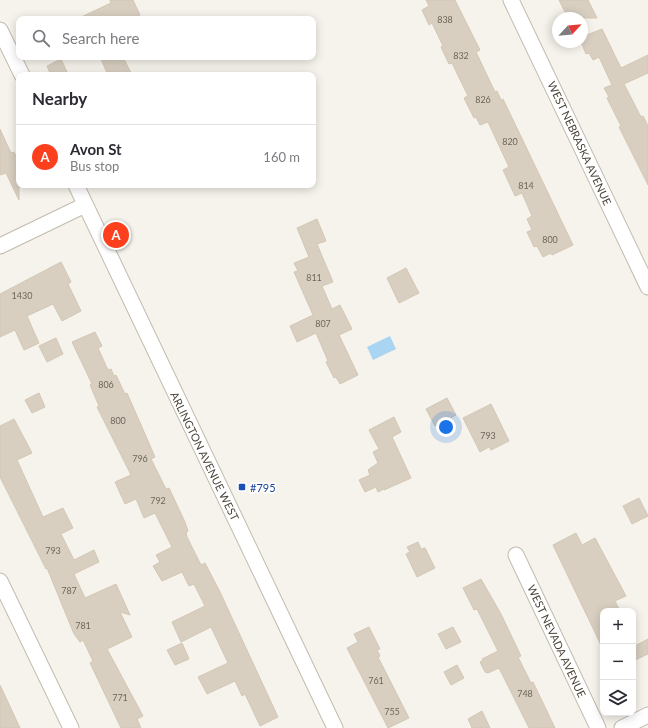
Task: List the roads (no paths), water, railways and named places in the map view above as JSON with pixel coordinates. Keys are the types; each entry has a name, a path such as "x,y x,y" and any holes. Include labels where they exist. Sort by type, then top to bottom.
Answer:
{"street":[{"name":"WEST NEBRASKA AVENUE","path":"511,0 646,278"},
{"path":"0,30 21,72"},
{"name":"ARLINGTON AVENUE WEST","path":"77,188 334,728"},
{"path":"0,246 85,205"},
{"name":"WEST NEVADA AVENUE","path":"516,555 598,728"},
{"path":"0,581 70,728"},
{"path":"622,728 648,715"}],"water":[{"path":"390,336 396,349 373,360 367,347"}],"place":[{"name":"Avon St","path":"116,235"},
{"name":"#795","path":"242,487"}]}
